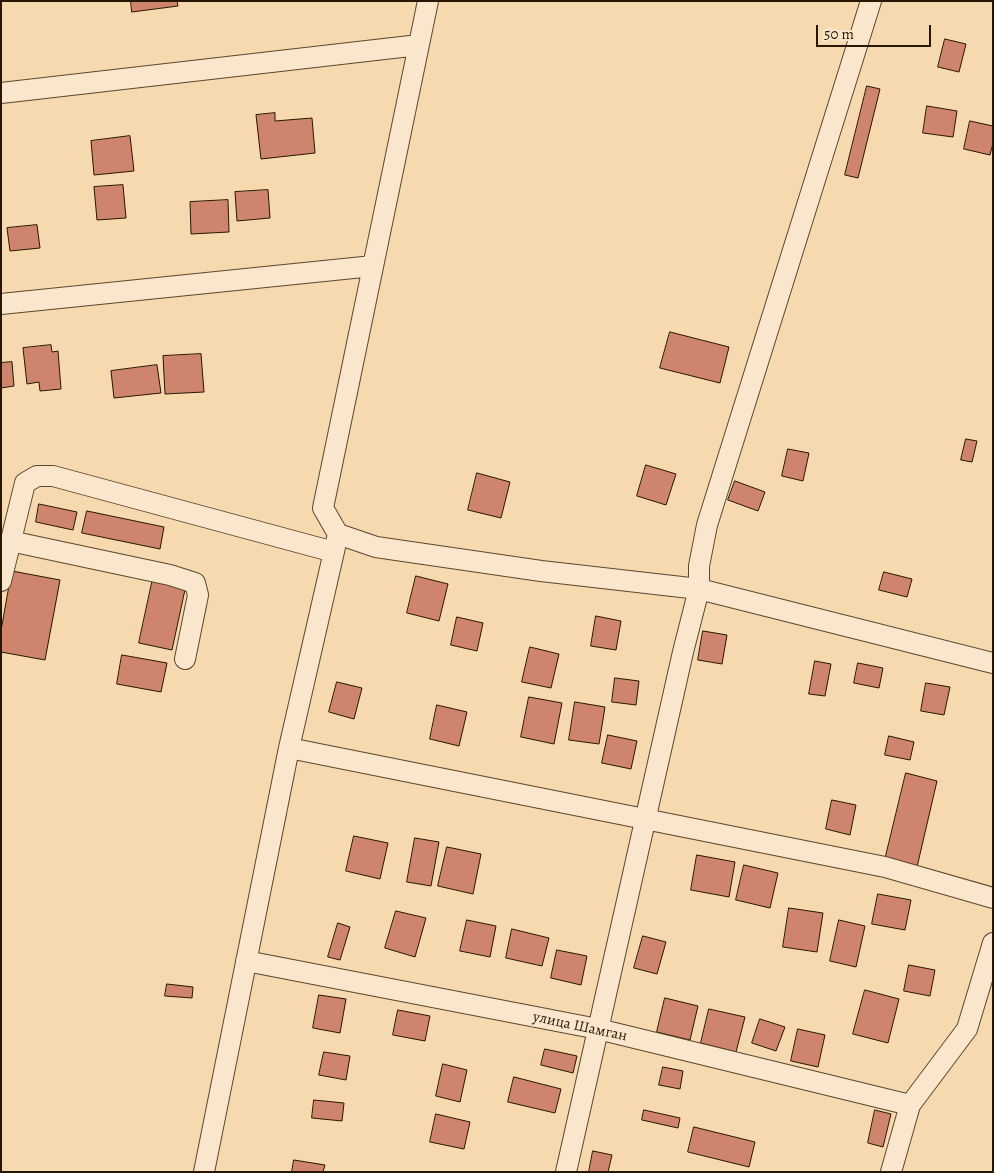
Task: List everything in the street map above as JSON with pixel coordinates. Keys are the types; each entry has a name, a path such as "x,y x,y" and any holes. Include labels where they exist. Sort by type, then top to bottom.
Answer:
{"street":[{"path":"204,1172 289,748 336,543 323,508 428,1"},
{"path":"566,1172 683,652 699,589 699,566 707,525 871,1"},
{"path":"1,93 419,44"},
{"path":"1,304 373,266"},
{"path":"1,581 10,541 9,519 25,483 37,476 53,476 336,543 541,571 699,589 993,663"},
{"path":"10,541 170,575 196,583 198,595 185,659"},
{"path":"289,748 885,867 993,898"},
{"path":"891,1172 910,1105 968,1029 993,943"},
{"name":"улица Шамган","path":"246,961 598,1029 910,1105"}],"building":[{"path":"131,1 177,1 178,6 132,12"},
{"path":"945,39 966,44 959,72 938,67"},
{"path":"867,86 880,89 858,178 845,175"},
{"path":"927,106 957,111 953,137 923,133"},
{"path":"275,113 275,121 312,118 315,153 261,159 256,115"},
{"path":"970,121 993,126 993,143 990,155 964,149"},
{"path":"130,136 134,171 94,175 91,141"},
{"path":"123,185 126,218 97,220 94,187"},
{"path":"268,190 270,218 237,221 235,192"},
{"path":"228,200 229,232 191,234 190,202"},
{"path":"37,225 40,248 10,251 7,228"},
{"path":"670,332 729,347 720,383 660,368"},
{"path":"51,345 52,352 58,351 61,389 40,391 39,382 27,384 23,348"},
{"path":"201,354 204,392 165,394 163,356"},
{"path":"12,362 14,386 1,388 1,363"},
{"path":"157,365 161,393 114,398 111,371"},
{"path":"966,439 977,441 972,462 961,460"},
{"path":"788,449 809,453 803,481 782,476"},
{"path":"646,465 676,474 666,505 637,496"},
{"path":"477,473 510,482 501,518 468,510"},
{"path":"735,481 765,492 758,511 728,500"},
{"path":"39,504 77,512 73,530 36,522"},
{"path":"87,511 164,527 160,549 82,533"},
{"path":"12,571 60,580 45,660 1,652 1,631"},
{"path":"884,572 912,579 907,597 879,590"},
{"path":"416,576 448,584 439,621 407,613"},
{"path":"153,578 186,585 172,650 139,643"},
{"path":"596,616 621,621 616,650 591,646"},
{"path":"457,617 483,623 477,651 451,645"},
{"path":"703,631 727,635 722,664 698,660"},
{"path":"530,647 559,654 551,688 522,682"},
{"path":"122,655 167,663 161,692 117,684"},
{"path":"815,661 831,664 825,696 809,694"},
{"path":"858,663 883,668 879,688 854,683"},
{"path":"615,678 639,681 636,705 612,702"},
{"path":"337,682 362,688 354,719 329,712"},
{"path":"926,683 950,687 944,715 921,711"},
{"path":"529,697 562,703 554,744 521,737"},
{"path":"575,702 605,707 599,744 569,740"},
{"path":"437,705 467,712 459,746 430,739"},
{"path":"608,735 637,741 631,769 602,763"},
{"path":"889,736 914,742 910,760 885,755"},
{"path":"906,773 937,781 917,867 885,860"},
{"path":"832,800 856,805 850,835 826,829"},
{"path":"354,836 388,843 380,879 346,871"},
{"path":"415,838 439,842 431,886 407,882"},
{"path":"447,847 481,854 473,894 438,886"},
{"path":"697,855 735,862 729,897 691,890"},
{"path":"744,865 778,873 770,908 736,900"},
{"path":"878,894 911,900 905,930 872,924"},
{"path":"789,908 823,913 817,952 783,947"},
{"path":"396,911 426,918 415,957 385,948"},
{"path":"467,920 496,926 490,957 460,951"},
{"path":"839,920 865,926 856,967 830,961"},
{"path":"338,923 350,927 340,960 328,957"},
{"path":"512,929 549,938 542,966 506,958"},
{"path":"643,936 666,942 657,974 634,968"},
{"path":"557,950 587,956 581,985 551,978"},
{"path":"909,965 935,970 930,996 904,991"},
{"path":"167,984 193,987 192,998 165,996"},
{"path":"865,990 899,999 888,1043 853,1034"},
{"path":"319,995 346,999 340,1033 313,1028"},
{"path":"665,998 698,1006 690,1040 657,1032"},
{"path":"709,1009 745,1017 736,1052 701,1043"},
{"path":"398,1010 430,1016 425,1041 393,1035"},
{"path":"760,1019 785,1027 776,1051 752,1043"},
{"path":"798,1029 825,1035 818,1067 791,1061"},
{"path":"545,1049 577,1056 573,1073 541,1065"},
{"path":"324,1052 350,1056 346,1080 319,1075"},
{"path":"443,1064 467,1070 460,1102 436,1096"},
{"path":"663,1067 683,1071 680,1089 659,1085"},
{"path":"514,1077 561,1089 555,1113 508,1102"},
{"path":"314,1100 344,1103 342,1121 312,1118"},
{"path":"644,1110 680,1118 678,1128 642,1120"},
{"path":"875,1110 891,1114 883,1147 868,1143"},
{"path":"436,1114 470,1122 464,1149 430,1142"},
{"path":"694,1127 755,1142 749,1167 688,1152"},
{"path":"593,1151 612,1155 608,1172 589,1172"},
{"path":"294,1160 325,1165 323,1172 292,1172"}]}
